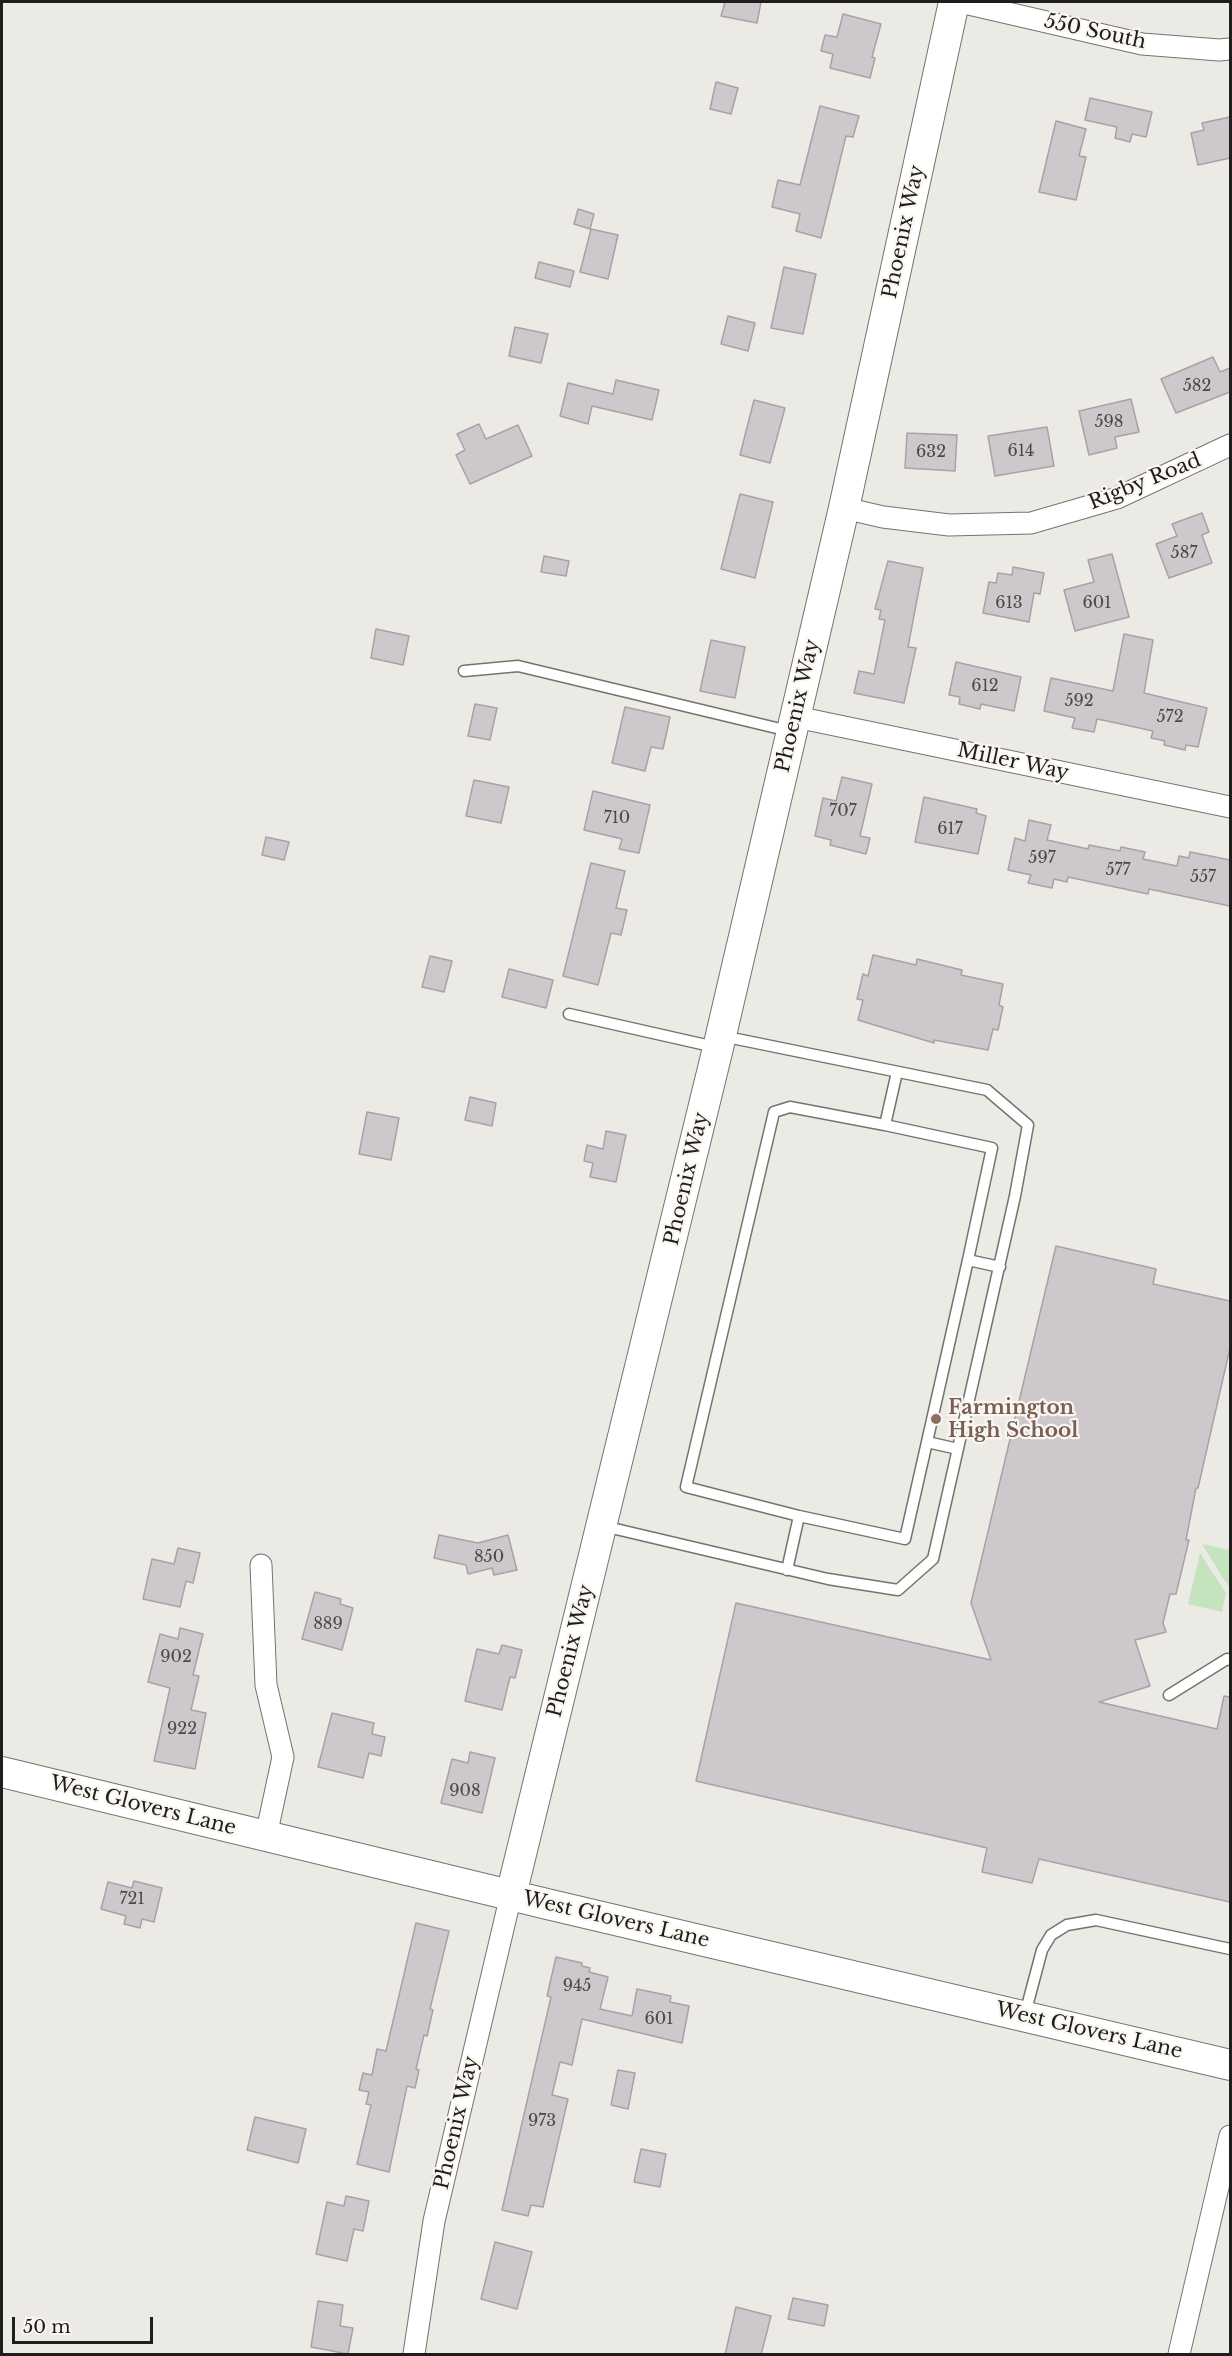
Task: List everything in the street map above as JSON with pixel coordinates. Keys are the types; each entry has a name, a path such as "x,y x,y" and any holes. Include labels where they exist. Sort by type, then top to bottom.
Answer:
{"street":[{"name":"Phoenix Way","path":"414,2355 434,2221 511,1895 720,1042 844,508 954,2"},
{"name":"550 South","path":"960,2 1142,44 1230,49"},
{"name":"Rigby Road","path":"844,508 882,517 950,525 1031,523 1117,498 1230,445"},
{"name":"Miller Way","path":"794,724 1230,807"},
{"path":"261,1565 266,1685 283,1757 266,1836"},
{"name":"West Glovers Lane","path":"2,1772 1230,2065"},
{"path":"1179,2355 1230,2136"}],"lane":[{"path":"464,671 518,666 794,724"},
{"path":"569,1014 987,1090 1028,1125 1000,1267 933,1559 898,1590 786,1570 602,1526"},
{"path":"885,1125 897,1072"},
{"path":"790,1107 885,1125 992,1148 905,1539 799,1516 686,1487 774,1112 790,1107"},
{"path":"968,1260 1000,1267"},
{"path":"927,1442 958,1449"},
{"path":"786,1570 799,1516"},
{"path":"1169,1695 1227,1659 1230,1660"},
{"path":"1025,2016 1042,1950 1052,1935 1067,1925 1096,1920 1230,1949"}],"green space":[{"path":"1202,1544 1230,1550 1228,1586"},
{"path":"1200,1553 1226,1593 1222,1612 1188,1604"}],"building":[{"path":"725,2 761,2 757,23 721,16"},
{"path":"843,14 881,24 872,57 875,58 870,78 830,68 833,54 821,51 825,35 837,37"},
{"path":"716,82 738,88 731,114 710,109"},
{"path":"1090,98 1152,112 1146,137 1132,134 1130,142 1115,138 1117,127 1085,120"},
{"path":"820,106 859,116 853,137 846,136 821,238 796,231 800,214 772,207 778,180 800,185"},
{"path":"1230,117 1230,158 1198,165 1191,133 1204,130 1202,123"},
{"path":"1056,121 1086,129 1079,156 1086,157 1076,200 1039,192"},
{"path":"578,209 594,214 590,229 574,224"},
{"path":"591,229 618,235 608,279 580,272"},
{"path":"539,262 574,271 570,287 535,278"},
{"path":"784,267 816,274 803,334 771,328"},
{"path":"728,316 755,323 748,351 721,344"},
{"path":"515,327 548,334 541,363 509,356"},
{"path":"1213,357 1220,372 1230,368 1230,392 1176,413 1161,379"},
{"path":"616,380 659,390 652,420 592,406 588,424 560,416 568,383 613,394"},
{"path":"1131,399 1139,432 1115,437 1117,448 1089,455 1079,411"},
{"path":"754,400 785,408 770,463 740,455"},
{"path":"479,424 486,439 518,425 532,456 470,484 456,455 465,450 457,434"},
{"path":"1047,427 1054,466 995,476 988,436"},
{"path":"907,433 957,435 955,471 905,468"},
{"path":"740,494 773,502 755,578 721,569"},
{"path":"1202,513 1209,532 1202,535 1212,563 1169,578 1156,544 1177,536 1172,524"},
{"path":"1112,554 1129,617 1075,631 1064,590 1094,582 1088,560"},
{"path":"544,556 569,561 566,576 541,572"},
{"path":"888,561 923,568 908,647 916,648 904,703 854,693 859,671 874,674 885,620 879,619 881,610 875,609"},
{"path":"1013,567 1044,573 1040,594 1034,593 1029,622 983,613 989,582 996,583 998,573 1012,575"},
{"path":"376,629 409,636 403,665 371,658"},
{"path":"1124,634 1153,640 1144,693 1207,708 1198,747 1186,745 1185,750 1164,745 1165,741 1151,738 1153,731 1097,719 1094,732 1072,728 1075,718 1044,711 1051,678 1113,691"},
{"path":"711,640 745,647 735,698 700,691"},
{"path":"956,662 1021,677 1014,711 981,704 980,709 959,704 960,697 949,695"},
{"path":"475,704 497,708 490,740 468,736"},
{"path":"625,707 670,717 663,749 651,747 645,771 612,763"},
{"path":"842,777 872,784 860,836 870,838 866,854 830,845 831,840 815,836 823,798 836,801"},
{"path":"474,780 509,787 501,823 466,816"},
{"path":"593,791 650,805 639,853 619,849 622,839 584,830"},
{"path":"924,797 977,809 976,813 986,816 978,854 915,842"},
{"path":"1029,820 1051,825 1047,840 1088,849 1089,845 1120,851 1121,847 1145,852 1143,859 1177,866 1179,856 1189,858 1190,852 1230,860 1230,906 1149,889 1148,894 1068,877 1067,882 1054,879 1052,888 1028,883 1031,875 1008,870 1015,838 1025,841"},
{"path":"266,837 289,842 284,860 262,855"},
{"path":"591,863 625,871 616,908 627,910 621,935 611,933 598,985 563,976"},
{"path":"873,955 916,965 917,959 962,970 961,975 1003,984 999,1005 1003,1007 998,1030 993,1029 988,1050 934,1040 934,1043 858,1020 863,1000 857,999 863,974 868,976"},
{"path":"430,956 452,961 444,992 422,987"},
{"path":"509,969 553,980 546,1008 502,997"},
{"path":"470,1097 496,1103 492,1126 465,1120"},
{"path":"367,1112 399,1118 391,1160 359,1154"},
{"path":"606,1131 626,1135 616,1182 590,1177 593,1163 584,1161 587,1145 603,1149"},
{"path":"1056,1246 1156,1269 1153,1284 1230,1301 1230,1348 1198,1488 1196,1488 1186,1540 1189,1540 1176,1594 1170,1594 1163,1623 1166,1632 1135,1640 1150,1686 1099,1702 1217,1729 1224,1696 1230,1697 1230,1902 1039,1859 1032,1883 982,1872 987,1848 696,1781 736,1603 991,1660 971,1603"},
{"path":"439,1535 478,1543 508,1535 517,1570 494,1575 492,1568 468,1574 466,1565 434,1558"},
{"path":"178,1548 200,1553 193,1583 186,1581 180,1607 143,1599 152,1559 174,1564"},
{"path":"315,1592 341,1599 340,1604 353,1608 342,1650 302,1639"},
{"path":"180,1628 203,1634 193,1675 199,1676 191,1710 206,1713 195,1769 154,1761 170,1688 148,1682 160,1634 178,1639"},
{"path":"502,1645 522,1650 515,1678 510,1677 502,1710 465,1701 477,1649 499,1654"},
{"path":"332,1713 374,1723 372,1734 385,1737 381,1756 369,1753 363,1778 318,1767"},
{"path":"470,1752 495,1758 482,1813 441,1803 452,1759 468,1763"},
{"path":"134,1881 162,1888 154,1922 142,1919 140,1928 124,1924 126,1916 101,1909 108,1882 132,1888"},
{"path":"416,1923 449,1931 430,2009 433,2010 427,2036 424,2035 416,2069 419,2070 415,2088 407,2086 389,2172 357,2164 371,2105 366,2104 369,2092 359,2090 363,2073 372,2075 377,2049 386,2051"},
{"path":"556,1957 582,1963 582,1966 590,1968 589,1972 608,1977 600,2009 632,2016 637,1989 671,1996 670,2002 689,2006 682,2043 582,2019 572,2065 560,2062 552,2095 568,2099 543,2207 531,2205 528,2216 502,2210 551,1997 547,1996"},
{"path":"618,2070 635,2073 628,2109 611,2105"},
{"path":"255,2117 306,2129 298,2163 247,2150"},
{"path":"641,2149 666,2154 660,2187 634,2182"},
{"path":"346,2196 369,2201 363,2231 354,2229 347,2261 316,2254 327,2202 344,2206"},
{"path":"495,2242 532,2252 517,2309 481,2299"},
{"path":"793,2298 828,2305 824,2326 788,2319"},
{"path":"318,2301 343,2305 340,2326 353,2328 348,2354 311,2347"},
{"path":"736,2307 771,2316 761,2355 725,2355"}],"place":[{"name":"Farmington High School","path":"936,1419"}]}
